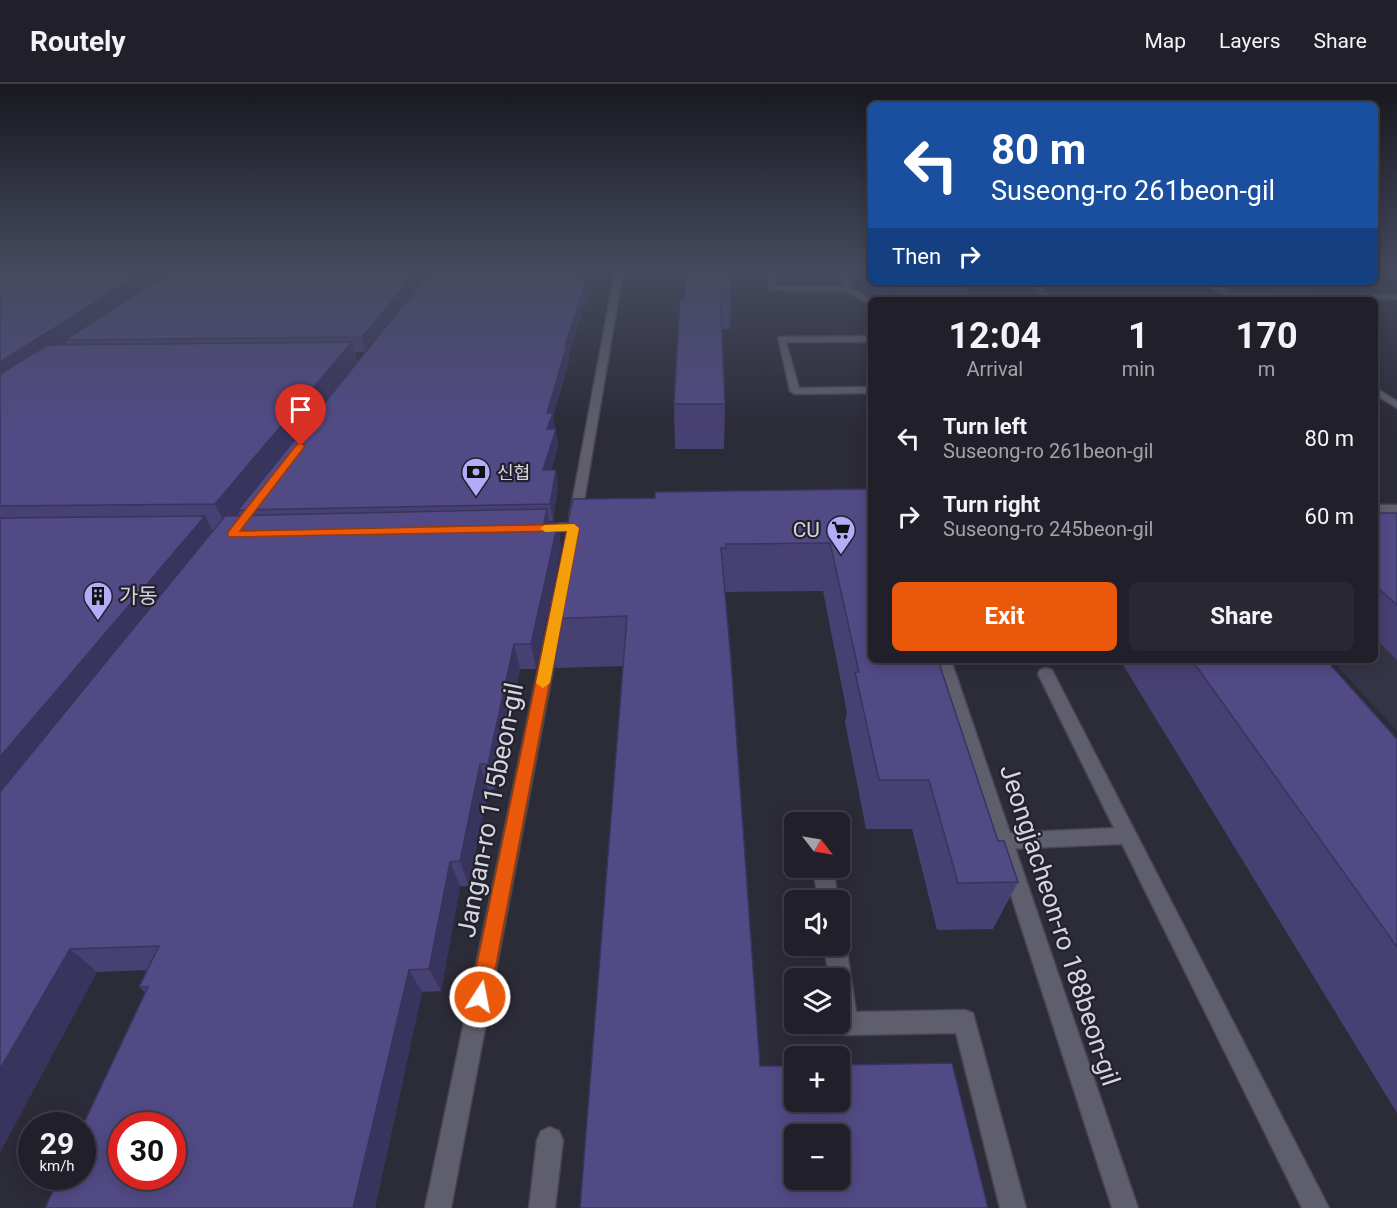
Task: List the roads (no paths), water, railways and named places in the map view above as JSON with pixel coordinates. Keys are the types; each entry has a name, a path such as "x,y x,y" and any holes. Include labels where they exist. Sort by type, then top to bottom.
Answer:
{"street":[{"path":"569,551 610,323"},
{"path":"868,339 781,339 795,391 868,390"},
{"path":"1378,392 1397,405"},
{"path":"1378,509 1397,509"},
{"path":"527,528 598,527"},
{"name":"Jangan-ro 115beon-gil","path":"438,1208 560,598"},
{"name":"Jeongjacheon-ro 188beon-gil","path":"944,663 1125,1208"},
{"path":"1046,674 1316,1208"},
{"path":"1004,841 1128,836"},
{"path":"850,1024 965,1021 1013,1208"},
{"path":"542,1208 550,1140"}],"place":[{"name":"신협","path":"476,498"},
{"name":"CU","path":"841,556"},
{"name":"가동","path":"98,622"}]}
